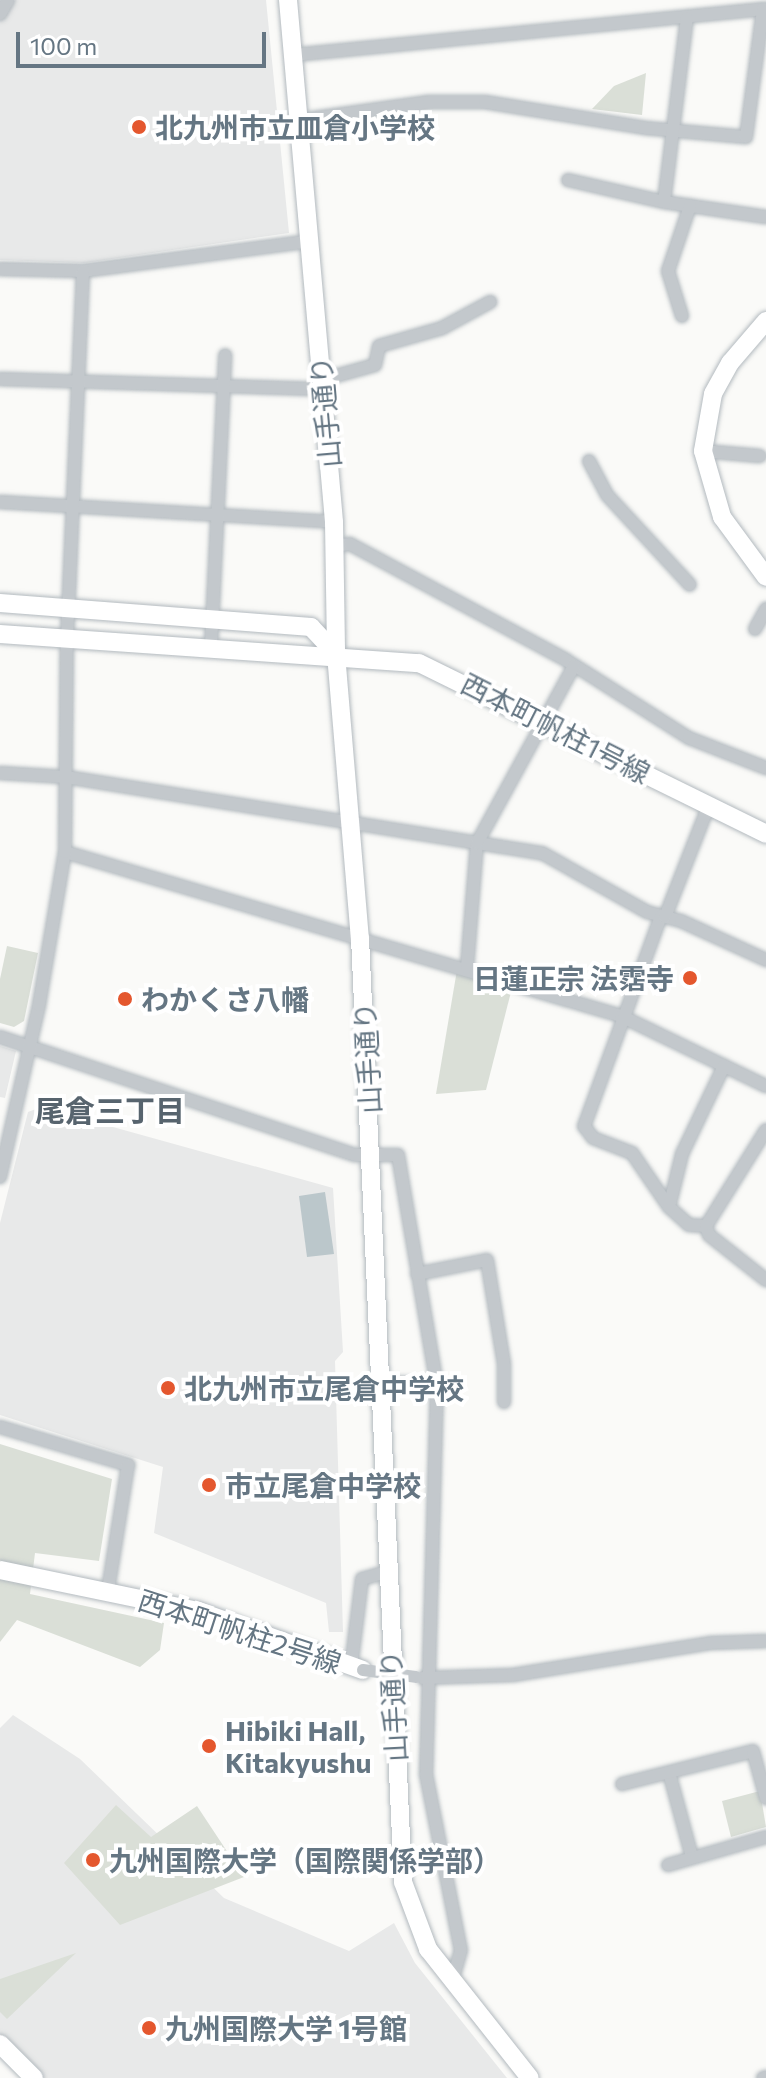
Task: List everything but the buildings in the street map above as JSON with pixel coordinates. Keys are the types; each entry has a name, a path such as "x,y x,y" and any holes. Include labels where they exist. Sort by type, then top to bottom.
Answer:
{"street":[{"path":"0,14 8,0"},
{"name":"山手通り","path":"288,0 301,120 334,522 336,654 360,938 373,1155 387,1572 403,1882 417,1928 452,1983 530,2078"},
{"path":"294,55 764,9 746,137 674,131 485,102 429,102 301,120"},
{"path":"664,202 687,18"},
{"path":"568,180 664,202 766,217"},
{"path":"682,316 668,271 690,206"},
{"path":"0,269 83,271 311,241"},
{"path":"0,1177 31,1047 65,852 67,638 83,271"},
{"path":"0,379 224,389 322,385 375,365 379,346 442,328 490,302"},
{"path":"766,321 730,363 713,394 703,451 722,517 766,577"},
{"path":"211,646 225,355"},
{"path":"703,451 760,456"},
{"path":"589,461 607,495 690,585"},
{"path":"0,502 334,522"},
{"path":"335,546 350,544 574,666 689,738 766,768"},
{"path":"0,603 311,627 336,654"},
{"path":"755,629 766,609"},
{"name":"西本町帆柱1号線","path":"0,634 336,654 419,663 544,720 766,834"},
{"path":"467,967 477,843 574,666"},
{"path":"0,773 66,777 542,853 663,917 766,960"},
{"path":"706,1226 689,1225 669,1207 632,1153 593,1138 584,1126 621,1016 709,805"},
{"path":"65,852 467,967 621,1016 766,1086"},
{"path":"0,1037 355,1155 398,1155 437,1385 422,1677 426,1774 461,1950 452,1983"},
{"path":"669,1207 682,1154 724,1066"},
{"path":"706,1226 762,1145 766,1130"},
{"path":"706,1226 709,1235 766,1280"},
{"path":"417,1274 487,1260 504,1364 504,1402"},
{"path":"381,1382 437,1385"},
{"path":"0,1427 128,1465 108,1590"},
{"name":"西本町帆柱2号線","path":"0,1570 198,1611 357,1668 422,1677 513,1675 711,1643 766,1641"},
{"path":"357,1668 362,1579 387,1572"},
{"path":"622,1784 670,1776 753,1751 766,1798"},
{"path":"670,1776 692,1857"},
{"path":"668,1865 766,1837"},
{"path":"0,2044 34,2078"}],"shaded area":[{"name":"北九州市立皿倉小学校","path":"15,0 266,0 289,233 84,263 0,260 0,20"},
{"path":"646,73 642,115 592,109 614,86"},
{"path":"7,946 38,953 24,1021 14,1027 0,1023 0,979"},
{"path":"457,970 512,988 486,1090 436,1094"},
{"path":"0,1046 16,1051 5,1098 0,1097"},
{"name":"北九州市立尾倉中学校","path":"41,1107 333,1188 343,1352 335,1361 343,1632 329,1632 326,1603 154,1533 163,1467 0,1415 0,1223 28,1112"},
{"path":"325,1192 334,1254 307,1257 299,1196"},
{"path":"0,1444 112,1479 99,1561 35,1553 30,1594 164,1623 160,1650 140,1667 17,1620 0,1642"},
{"name":"九州国際大学（国際関係学部）","path":"13,1715 80,1759 224,1898 349,1951 394,1923 415,1963 507,2078 34,2078 0,2044 0,1728"},
{"path":"760,1791 766,1827 731,1837 722,1801"},
{"path":"116,1805 151,1837 197,1806 244,1877 120,1925 64,1863"},
{"path":"76,1953 7,2019 0,2012 0,1979"}],"place":[{"name":"北九州市立皿倉小学校","path":"139,127"},
{"name":"日蓮正宗 法霑寺","path":"690,978"},
{"name":"わかくさ八幡","path":"125,999"},
{"name":"北九州市立尾倉中学校","path":"168,1388"},
{"name":"市立尾倉中学校","path":"209,1485"},
{"name":"Hibiki Hall, Kitakyushu","path":"209,1746"},
{"name":"九州国際大学（国際関係学部）","path":"93,1860"},
{"name":"九州国際大学 1号館","path":"149,2028"}],"district":[{"name":"尾倉三丁目","path":"110,1110"}]}
